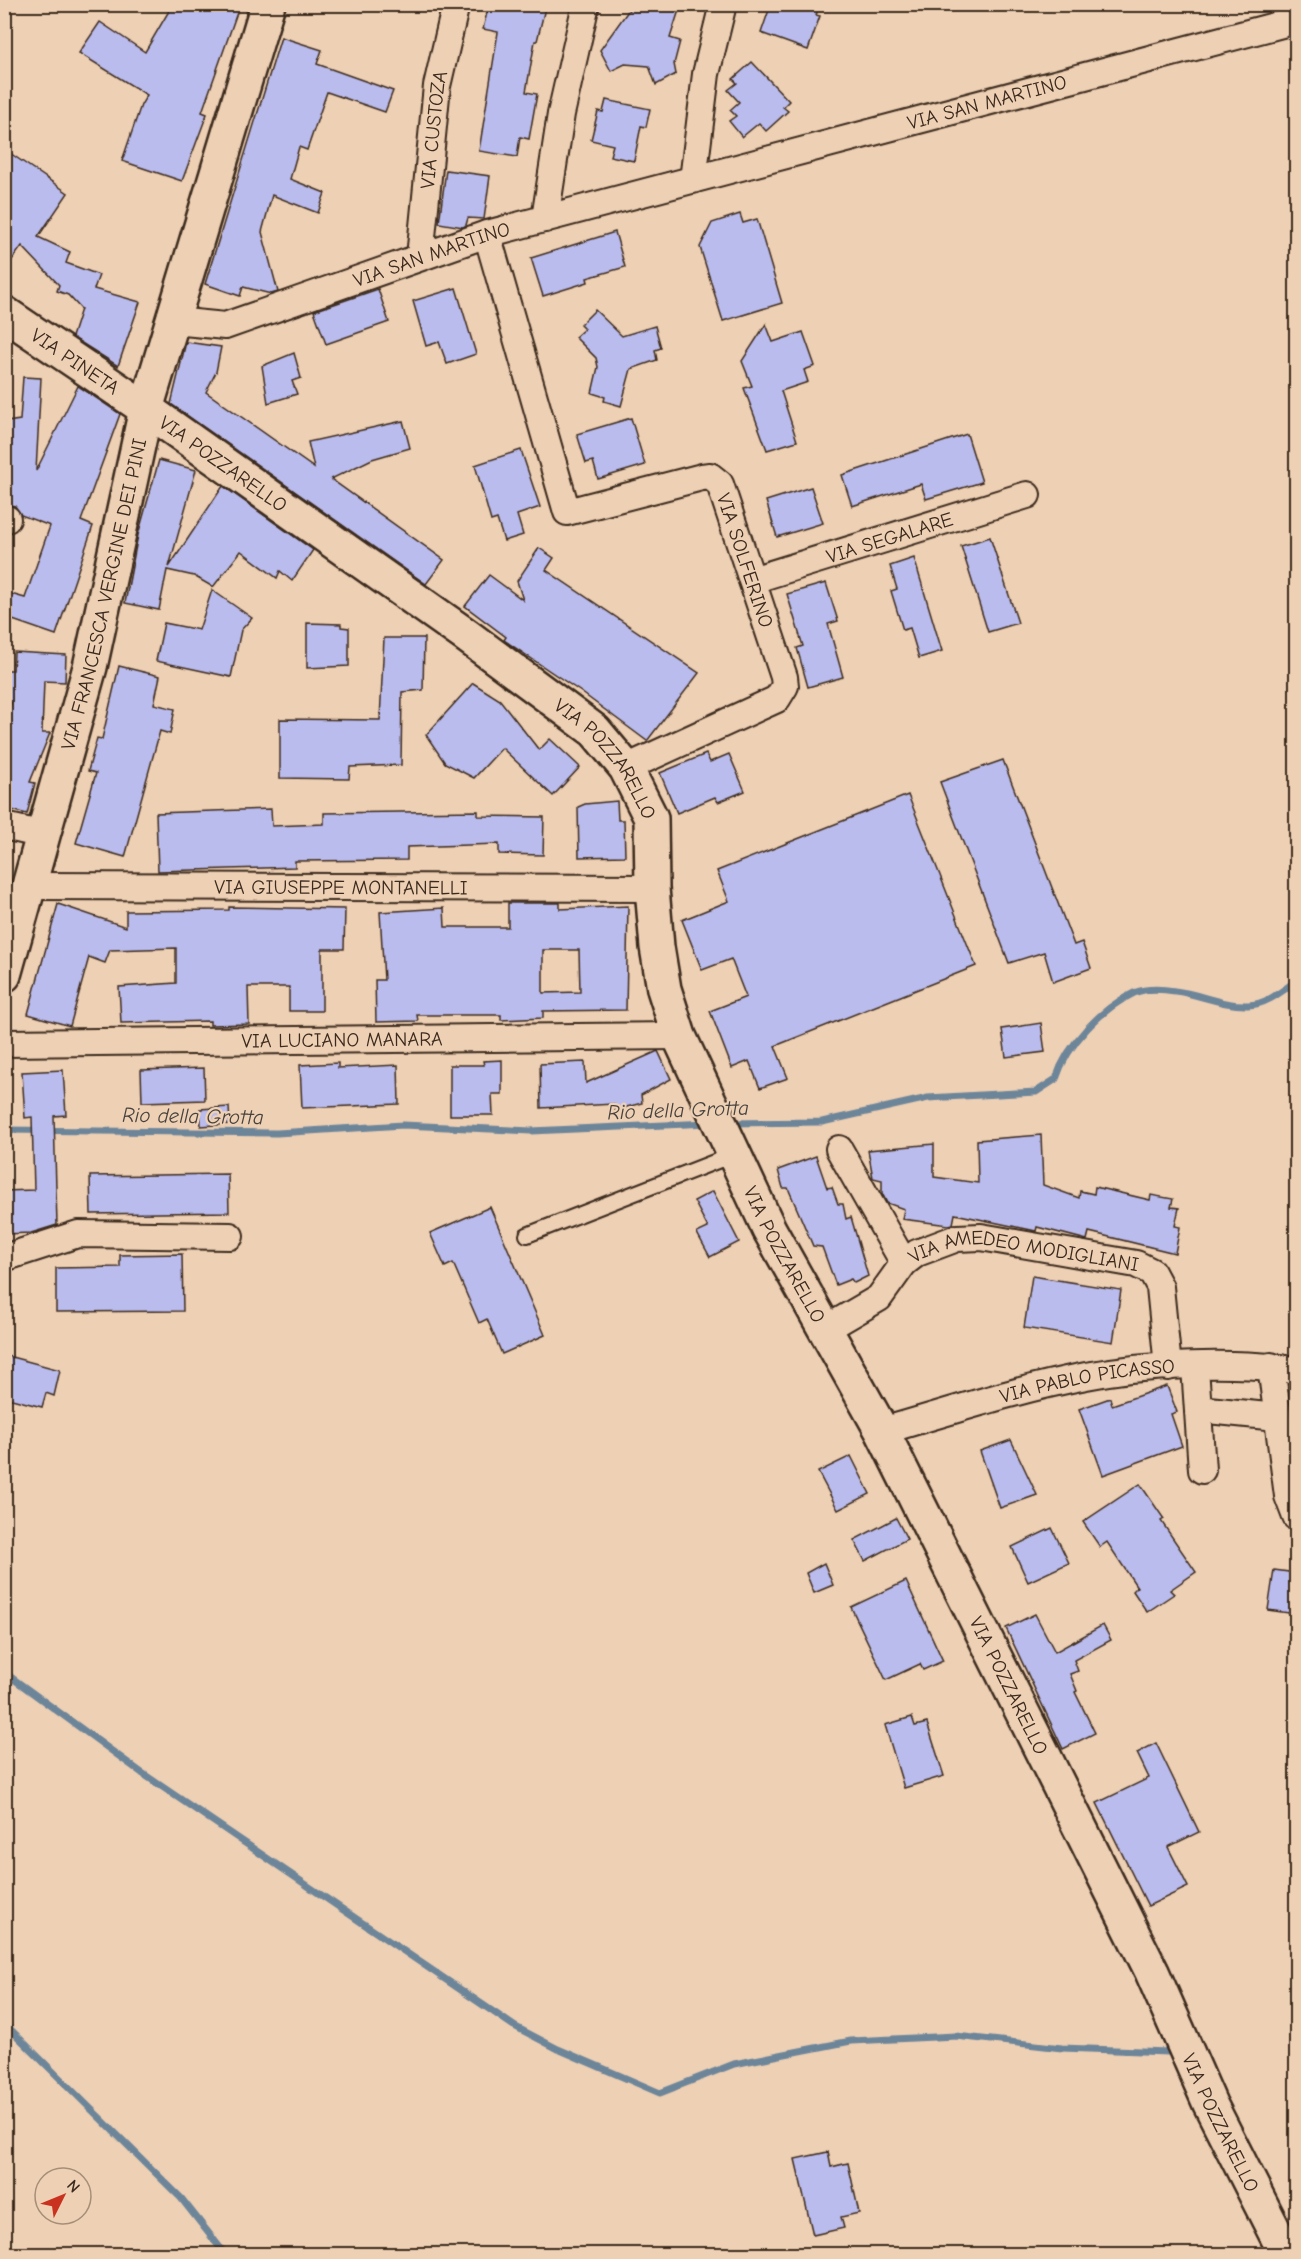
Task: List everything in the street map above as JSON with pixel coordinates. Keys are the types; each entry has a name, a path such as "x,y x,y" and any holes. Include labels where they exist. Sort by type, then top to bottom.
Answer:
{"street":[{"name":"VIA FRANCESCA VERGINE DEI PINI","path":"4,975 31,886 90,667 146,409 268,4"},
{"name":"VIA CUSTOZA","path":"420,257 437,86 456,4"},
{"path":"545,219 561,114 586,4"},
{"path":"693,180 706,74 723,4"},
{"name":"VIA SAN MARTINO","path":"174,321 225,326 487,234 1282,24"},
{"name":"VIA SOLFERINO","path":"487,234 567,512 710,476 720,484 784,677 785,686 777,699 626,768"},
{"name":"VIA PINETA","path":"4,313 146,409"},
{"name":"VIA POZZARELLO","path":"146,409 467,636 595,731 626,768 651,818 652,888 664,989 679,1036 769,1229 882,1431 1147,1962 1210,2103 1286,2254"},
{"name":"VIA SEGALARE","path":"752,580 1027,495"},
{"path":"4,826 44,835"},
{"name":"VIA GIUSEPPE MONTANELLI","path":"31,886 652,888"},
{"name":"VIA LUCIANO MANARA","path":"4,1043 679,1036"},
{"path":"839,1149 904,1263"},
{"path":"4,1258 78,1234 230,1236"},
{"name":"VIA AMEDEO MODIGLIANI","path":"826,1329 879,1298 904,1263 917,1253 957,1239 981,1237 1136,1264 1152,1272 1160,1287 1168,1367"},
{"path":"1270,1366 1288,1496 1296,1517"},
{"name":"VIA PABLO PICASSO","path":"882,1431 1085,1376 1168,1367 1270,1366 1296,1370"},
{"path":"1195,1367 1202,1470"},
{"path":"1198,1409 1277,1417"}],"lane":[{"path":"526,1235 732,1148"}],"building":[{"path":"173,4 240,4 202,112 207,114 182,181 122,161 141,105 147,95 79,53 100,22 145,52"},
{"path":"489,4 546,4 537,41 535,41 526,92 537,94 529,139 520,137 517,157 479,151 498,32 483,29"},
{"path":"633,4 681,4 670,38 680,41 674,64 676,74 656,85 649,66 625,64 611,71 600,50"},
{"path":"771,4 820,4 816,15 820,16 808,50 761,33"},
{"path":"281,37 322,50 317,64 393,91 385,112 327,92 307,150 299,147 290,179 325,193 318,213 272,195 262,232 278,292 271,294 243,287 240,296 205,284"},
{"path":"752,62 789,101 783,107 788,111 766,131 759,123 742,137 729,121 736,116 730,110 739,102 728,90 737,83 733,79"},
{"path":"606,100 650,109 646,127 641,126 634,161 610,156 613,145 591,140 598,111 603,112"},
{"path":"4,149 68,193 38,237 70,252 66,263 99,275 94,289 140,302 118,366 72,337 81,309 68,295 57,291 59,285 22,246 4,271"},
{"path":"446,170 490,176 484,219 468,218 463,227 439,223"},
{"path":"740,214 743,223 757,219 782,303 723,321 700,247 712,223"},
{"path":"615,232 625,267 587,278 588,282 543,296 531,258"},
{"path":"456,288 476,354 447,364 439,342 426,346 413,301"},
{"path":"378,289 389,322 326,344 314,311"},
{"path":"595,310 622,336 655,326 661,348 655,350 657,360 631,369 621,406 604,401 605,397 592,393 598,367 596,358 575,337 584,329 580,325"},
{"path":"766,324 773,342 803,332 815,366 804,370 808,382 781,391 797,441 767,450 744,388 752,386 742,361"},
{"path":"186,342 221,347 216,372 206,392 314,468 308,442 403,421 410,448 372,459 331,479 444,560 426,584 171,404"},
{"path":"294,353 301,378 292,381 297,394 268,403 262,366"},
{"path":"23,377 41,378 36,471 78,386 120,414 81,521 93,526 56,635 4,617 4,592 25,598 50,526 21,515 15,506 4,504 4,443 9,443 7,422 20,420"},
{"path":"631,418 645,465 598,479 593,461 586,463 577,434"},
{"path":"967,434 982,482 926,499 921,484 852,506 842,475"},
{"path":"521,450 540,507 517,515 523,535 504,541 497,519 491,521 475,465"},
{"path":"159,460 196,470 169,567 223,486 313,550 292,581 280,571 277,578 241,551 213,587 194,576 167,570 159,610 125,603 138,535"},
{"path":"811,487 823,523 777,537 766,501"},
{"path":"990,537 1018,623 988,632 961,546"},
{"path":"539,548 554,558 546,570 699,673 647,741 581,692 504,640 506,637 465,606 489,575 523,600 517,581"},
{"path":"914,558 942,651 919,658 910,628 903,630 891,591 897,589 890,566"},
{"path":"826,583 838,621 828,624 843,677 808,687 797,648 803,646 787,594"},
{"path":"212,590 252,618 241,630 231,677 156,661 164,623 199,630"},
{"path":"307,623 341,624 341,627 349,628 349,666 307,668"},
{"path":"384,638 424,638 423,690 402,692 401,765 350,767 349,779 280,778 280,719 380,720"},
{"path":"14,652 66,655 65,682 44,681 42,733 50,733 30,782 35,783 27,814 4,808 4,729 11,703 4,703 4,670 13,670"},
{"path":"119,666 160,676 154,704 175,709 170,734 160,731 125,857 76,843 96,773 88,771 97,738 102,739"},
{"path":"473,683 500,700 539,750 550,739 580,767 553,796 502,748 474,778 445,763 426,735"},
{"path":"706,754 710,762 729,754 745,791 718,802 715,797 677,813 660,773"},
{"path":"1003,760 1074,945 1082,942 1091,968 1053,982 1044,952 1009,963 940,782"},
{"path":"908,795 976,966 775,1046 788,1078 760,1088 749,1061 732,1068 710,1011 746,997 731,959 702,970 682,920 729,901 717,871"},
{"path":"617,801 618,820 624,820 625,856 579,857 578,807 585,804"},
{"path":"271,809 272,826 324,824 324,813 478,811 478,816 544,817 543,855 499,854 499,844 407,847 407,860 295,861 295,867 158,871 156,813"},
{"path":"508,903 560,903 560,909 628,906 626,1010 543,1011 543,1018 501,1020 501,1015 417,1015 418,1021 376,1022 375,980 384,980 380,912 444,908 445,927 508,927","holes":["543,950 579,950 580,992 543,993"]},
{"path":"58,904 126,927 126,911 229,910 229,907 345,909 344,949 322,949 322,1011 289,1011 289,987 248,987 249,1024 210,1025 210,1021 121,1023 119,987 176,983 176,948 110,950 105,963 89,957 70,1026 28,1014"},
{"path":"1041,1023 1045,1052 1006,1057 1002,1029"},
{"path":"658,1051 671,1079 641,1095 642,1103 615,1110 614,1104 541,1108 540,1064 585,1062 586,1083"},
{"path":"502,1060 502,1094 492,1094 493,1115 450,1115 450,1065 484,1065 483,1061"},
{"path":"338,1063 338,1068 398,1065 399,1104 302,1108 300,1065"},
{"path":"204,1068 205,1100 142,1102 141,1070"},
{"path":"63,1070 66,1115 54,1116 57,1225 31,1233 4,1234 4,1191 34,1190 32,1117 25,1118 22,1072"},
{"path":"229,1107 230,1124 201,1126 200,1109"},
{"path":"1041,1135 1043,1185 1079,1198 1080,1191 1094,1194 1095,1187 1150,1200 1151,1195 1173,1199 1171,1207 1179,1208 1175,1226 1180,1227 1175,1253 1089,1232 1087,1240 1037,1227 1036,1231 955,1214 953,1224 949,1225 902,1219 904,1209 887,1203 882,1193 882,1180 873,1178 868,1150 934,1144 934,1177 978,1183 977,1140"},
{"path":"816,1156 827,1188 832,1187 838,1204 843,1204 846,1219 851,1217 868,1276 854,1283 851,1279 836,1285 822,1247 813,1246 788,1188 783,1188 778,1170"},
{"path":"228,1174 229,1212 91,1214 90,1176"},
{"path":"713,1191 739,1242 710,1257 697,1233 708,1228 694,1201"},
{"path":"490,1207 545,1335 502,1354 487,1319 479,1323 453,1263 445,1267 430,1233"},
{"path":"182,1254 183,1311 56,1312 56,1268 120,1267 120,1255"},
{"path":"1032,1276 1121,1290 1113,1342 1024,1328"},
{"path":"4,1355 60,1370 54,1396 46,1393 42,1407 4,1397"},
{"path":"1167,1386 1177,1412 1171,1414 1182,1446 1103,1475 1079,1409 1110,1398 1112,1405"},
{"path":"1011,1440 1037,1495 1000,1508 980,1451"},
{"path":"851,1456 870,1494 838,1510 818,1472"},
{"path":"1140,1484 1164,1519 1161,1521 1196,1572 1170,1590 1174,1594 1147,1612 1133,1591 1137,1587 1107,1542 1100,1547 1083,1522"},
{"path":"896,1518 907,1539 865,1561 854,1540"},
{"path":"1052,1528 1069,1563 1028,1582 1012,1547"},
{"path":"824,1563 833,1585 814,1593 806,1573"},
{"path":"1274,1570 1296,1573 1296,1614 1268,1610"},
{"path":"906,1581 943,1661 923,1670 920,1664 886,1680 851,1607"},
{"path":"1035,1614 1055,1652 1103,1625 1111,1640 1074,1660 1078,1671 1070,1674 1077,1691 1075,1692 1095,1733 1063,1749 1006,1628"},
{"path":"912,1717 915,1726 927,1723 944,1776 904,1788 885,1725"},
{"path":"1156,1743 1199,1832 1168,1847 1188,1887 1148,1906 1097,1803 1149,1778 1137,1753"},
{"path":"828,2152 831,2167 848,2163 859,2213 841,2217 844,2228 813,2235 795,2159"}],"waterway":[{"name":"Rio della Grotta","path":"729,1123 822,1122 928,1098 1036,1092 1056,1079 1068,1053 1087,1029 1109,1008 1134,993 1165,990 1230,1004 1248,1005 1261,1003 1296,981"},
{"name":"Rio della Grotta","path":"4,1130 277,1133 403,1125 531,1131 709,1123"},
{"path":"4,1672 142,1773 514,2026 558,2049 660,2093 734,2064 851,2041 956,2036 1062,2048 1168,2052"},
{"path":"4,2023 181,2198 225,2254"}]}
